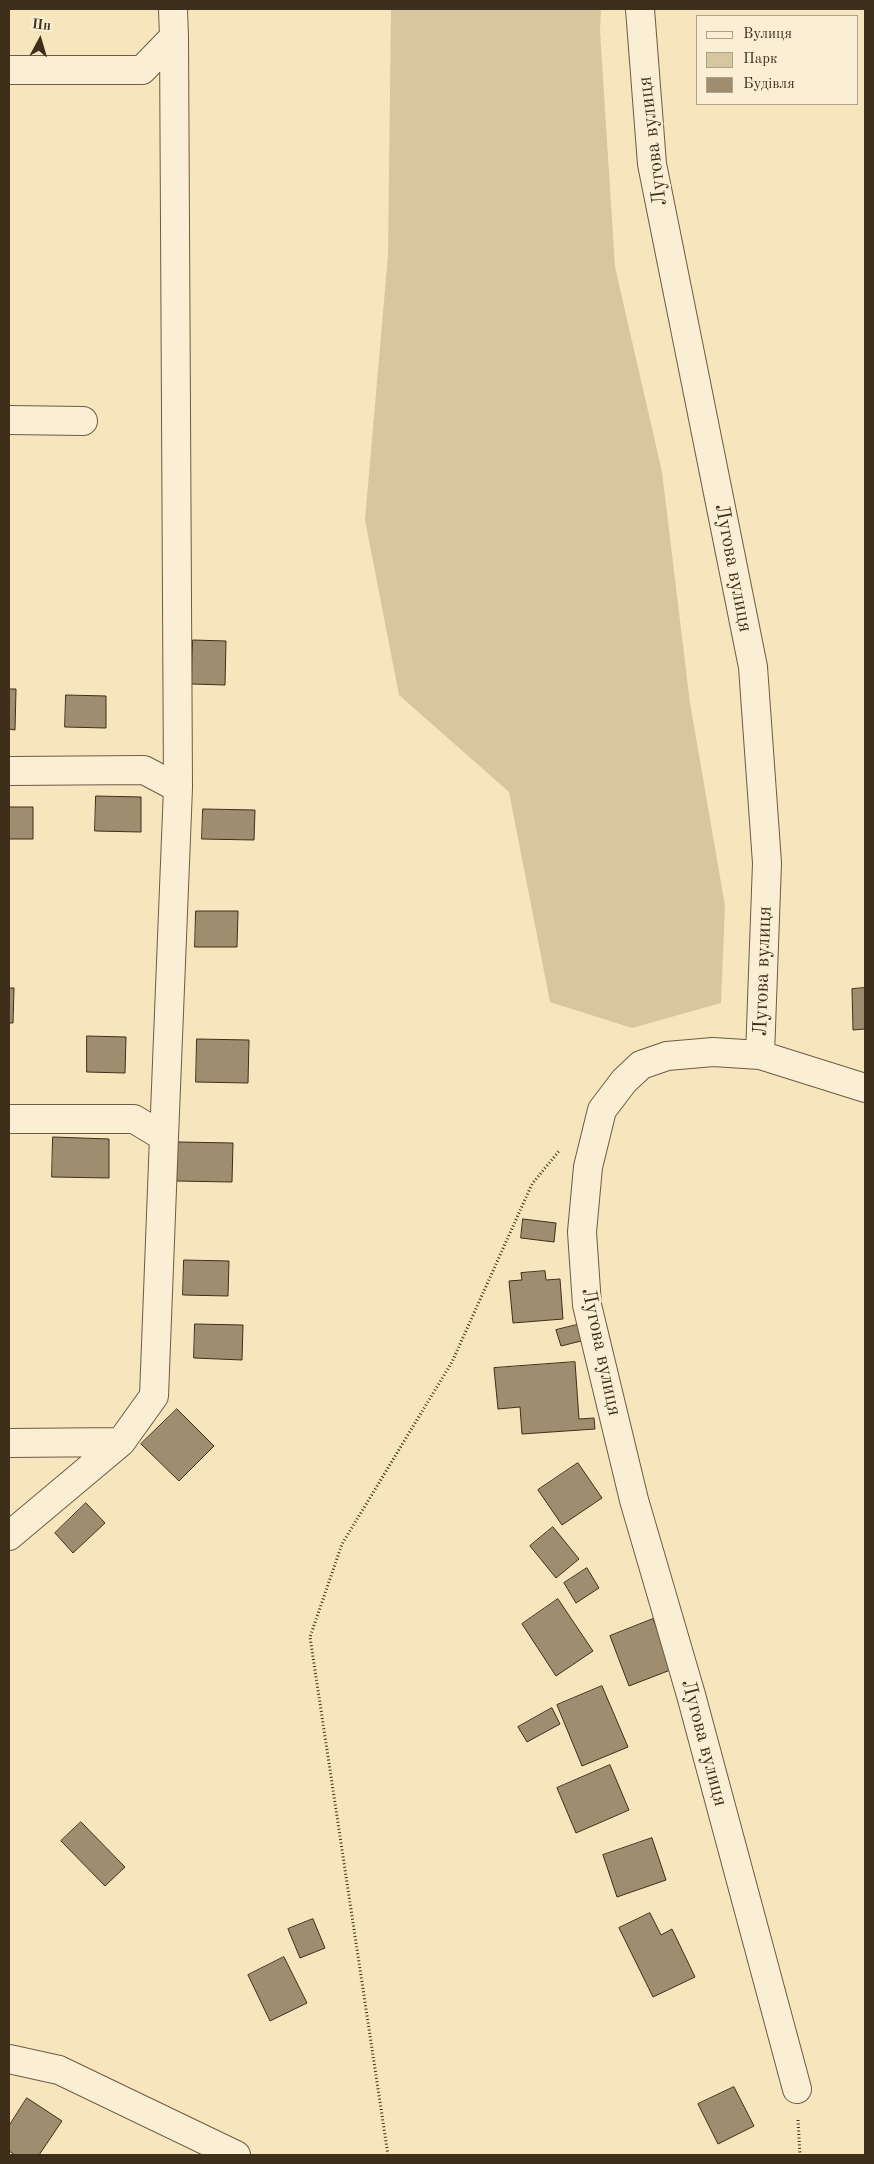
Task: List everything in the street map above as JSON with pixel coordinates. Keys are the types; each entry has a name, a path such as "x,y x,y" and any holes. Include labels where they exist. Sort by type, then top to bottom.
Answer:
{"street":[{"path":"9,1536 121,1442 154,1396 178,788 173,9"},
{"name":"Лугова вулиця","path":"640,9 652,164 753,668 767,863 760,1055 713,1052 667,1056 641,1065 624,1081 602,1110 588,1167 582,1232 587,1305 634,1500 691,1695 797,2089"},
{"path":"9,70 142,70 174,37"},
{"path":"9,420 83,421"},
{"path":"9,770 144,770 178,788"},
{"path":"760,1055 865,1088"},
{"path":"9,1119 134,1119 164,1137"},
{"path":"9,1443 121,1442"},
{"path":"9,2059 59,2070 236,2155"}],"path":[{"path":"388,2155 310,1637 342,1544 452,1362 532,1184 559,1151 595,1138"},
{"path":"797,2089 800,2155"}],"green space":[{"path":"391,9 601,9 600,31 615,267 662,472 690,703 725,906 721,1003 632,1028 550,1002 509,792 399,695 365,520 388,255"}],"building":[{"path":"193,640 226,641 225,685 192,684"},
{"path":"9,689 16,689 15,730 9,729"},
{"path":"66,695 106,696 106,728 65,727"},
{"path":"96,796 141,797 141,832 95,831"},
{"path":"9,807 33,807 33,839 9,839"},
{"path":"203,809 255,810 254,840 202,839"},
{"path":"196,911 238,911 237,947 195,947"},
{"path":"9,988 14,988 13,1023 9,1023"},
{"path":"865,988 865,1029 853,1030 852,989"},
{"path":"87,1036 126,1037 125,1073 87,1072"},
{"path":"197,1039 249,1040 248,1083 196,1082"},
{"path":"53,1137 109,1139 109,1178 52,1177"},
{"path":"178,1142 233,1143 232,1182 177,1181"},
{"path":"523,1219 556,1223 554,1242 521,1238"},
{"path":"184,1260 229,1261 228,1296 183,1295"},
{"path":"545,1271 546,1280 560,1279 563,1319 513,1323 509,1281 522,1280 521,1273"},
{"path":"585,1323 589,1339 561,1346 556,1330"},
{"path":"195,1324 243,1325 242,1360 194,1358"},
{"path":"575,1362 579,1419 594,1418 595,1429 522,1434 520,1407 498,1409 494,1368"},
{"path":"177,1409 214,1446 179,1481 141,1444"},
{"path":"578,1463 602,1498 562,1525 538,1490"},
{"path":"86,1503 105,1523 73,1553 55,1533"},
{"path":"553,1527 579,1559 556,1578 530,1546"},
{"path":"587,1568 599,1588 576,1603 564,1583"},
{"path":"558,1599 593,1651 556,1676 522,1624"},
{"path":"653,1619 673,1669 629,1686 610,1636"},
{"path":"602,1686 628,1747 582,1766 557,1705"},
{"path":"552,1708 560,1724 527,1742 518,1727"},
{"path":"610,1765 629,1810 576,1833 557,1788"},
{"path":"81,1822 125,1867 105,1886 61,1841"},
{"path":"652,1838 666,1880 617,1897 603,1855"},
{"path":"650,1913 661,1935 672,1929 695,1977 653,1997 619,1928"},
{"path":"313,1919 325,1948 300,1958 288,1929"},
{"path":"284,1957 307,2003 270,2021 248,1975"},
{"path":"734,2087 754,2126 718,2144 698,2104"},
{"path":"27,2098 62,2121 39,2155 15,2155 9,2151 9,2126"}]}
